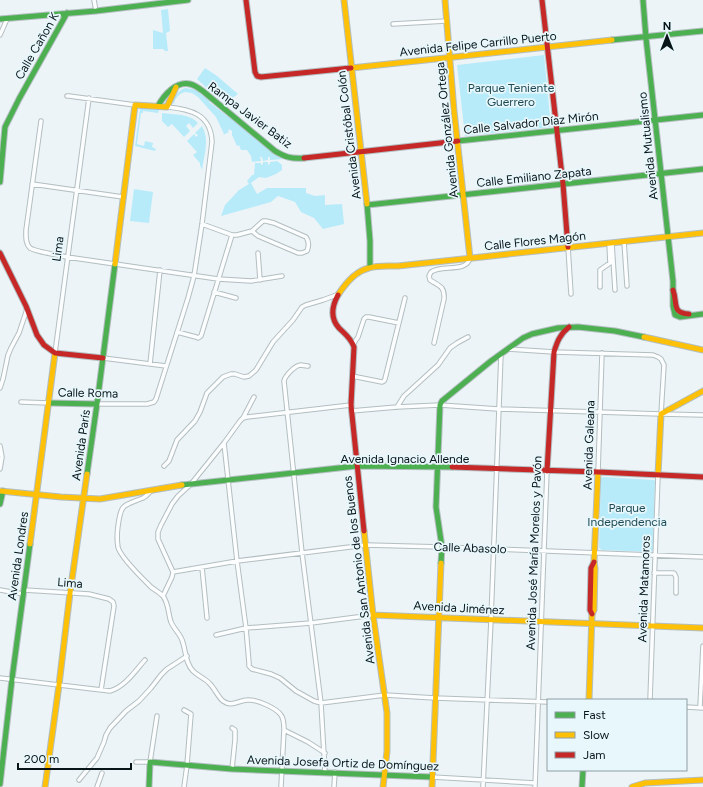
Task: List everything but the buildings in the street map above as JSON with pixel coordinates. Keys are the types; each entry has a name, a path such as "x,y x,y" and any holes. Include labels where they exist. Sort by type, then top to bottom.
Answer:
{"main road":[{"path":"0,19 67,14 163,1 188,0"},
{"name":"Avenida Felipe Carrillo Puerto","path":"246,0 256,75 258,77 703,31"},
{"name":"Avenida Cristóbal Colón","path":"344,0 367,205 371,250 370,267"},
{"name":"Avenida González Ortega","path":"445,0 457,141 470,258"},
{"path":"542,0 563,184 568,247"},
{"name":"Avenida Mutualismo","path":"643,0 668,237 673,290 672,296 676,316 680,317 703,314"},
{"name":"Calle Cañon K","path":"0,182 2,132 18,99 67,14"},
{"name":"Rampa Javier Batiz","path":"176,87 186,84 194,85 271,147 290,158 295,159 361,151"},
{"path":"158,106 167,92 176,87"},
{"path":"135,104 167,107 176,87"},
{"name":"Avenida París","path":"45,787 70,593 97,404 135,104"},
{"name":"Calle Salvador Díaz Mirón","path":"361,151 703,115"},
{"name":"Calle Emiliano Zapata","path":"367,205 703,169"},
{"name":"Calle Flores Magón","path":"370,267 398,266 703,233"},
{"path":"0,253 27,309 34,330 48,350 55,353 103,358"},
{"path":"354,343 333,320 333,304 339,294 357,274 370,267"},
{"path":"432,787 442,547 436,507 436,496 440,406 442,401 523,338 528,335 558,328 570,326 586,327 624,333 703,350"},
{"name":"Avenida José María Morelos y Pavón","path":"547,471 554,352 561,334 570,326"},
{"name":"Avenida San Antonio de los Buenos","path":"354,343 351,408 373,615 386,695 388,724 383,787"},
{"name":"Lima","path":"50,403 55,353"},
{"path":"661,414 703,391"},
{"name":"Calle Roma","path":"50,403 97,404"},
{"name":"Avenida Londres","path":"0,784 12,679 50,403"},
{"name":"Avenida Matamoros","path":"658,475 661,414"},
{"name":"Avenida Ignacio Allende","path":"1,491 100,499 191,484 357,466 598,472 703,477"},
{"name":"Avenida Galeana","path":"589,699 592,624 592,614 590,610 591,568 594,562 598,472"},
{"path":"0,504 1,491"},
{"name":"Avenida Jiménez","path":"373,615 703,628"},
{"path":"149,787 150,762"},
{"name":"Avenida Josefa Ortiz de Domínguez","path":"150,762 232,769 432,777"},
{"path":"582,787 584,771"},
{"path":"586,787 587,771"},
{"path":"632,787 645,783 703,780"}],"street":[{"path":"94,0 96,11"},
{"path":"0,35 7,19"},
{"path":"393,24 446,21"},
{"path":"67,96 135,104"},
{"name":"Lima","path":"55,353 89,98"},
{"path":"103,358 166,366 178,332 194,276 202,224 212,136 210,129 203,119 197,114 167,107"},
{"path":"41,121 26,230 27,242 30,248 67,257 218,280 244,281 282,276"},
{"path":"32,184 123,197"},
{"path":"202,224 232,235 237,235 252,231 263,221 269,221 306,237 309,242 308,248 307,251 298,253 258,236 252,231"},
{"path":"178,332 200,337 232,235"},
{"path":"624,241 627,286"},
{"path":"600,286 600,270 608,264 610,260 611,243"},
{"path":"611,243 615,290"},
{"path":"568,247 571,294"},
{"path":"258,253 260,280"},
{"path":"434,343 444,299 444,292 440,286 430,280 429,276 434,269 456,267 467,264 469,263 470,258"},
{"path":"150,364 160,270"},
{"path":"214,292 236,298"},
{"path":"164,466 169,461 177,440 195,421 207,393 223,377 230,374 244,377 249,376 256,370 274,342 302,307 339,294"},
{"path":"352,376 382,382 384,381 406,298"},
{"path":"0,388 8,355 19,333 27,309"},
{"path":"354,343 366,317 399,323"},
{"path":"397,407 404,396 438,365 450,348 468,337"},
{"path":"507,349 602,353"},
{"name":"Avenida Matamoros","path":"602,353 653,355 661,359 664,365 661,414"},
{"name":"Avenida Galeana","path":"598,472 602,353"},
{"path":"483,787 501,354"},
{"name":"Calle Roma","path":"97,404 147,404 154,402 166,366"},
{"path":"308,366 297,366 285,378 293,473 321,703 325,772"},
{"path":"163,596 173,572 158,539 158,532 172,504 191,484 224,444 243,418 254,397"},
{"name":"Calle Roma","path":"21,402 50,403"},
{"path":"243,418 287,412 351,408 440,406 703,415"},
{"path":"224,444 246,628 249,666 252,669 280,678 296,691 314,701 321,703 386,695 547,702"},
{"path":"0,446 2,457 0,469"},
{"name":"Avenida José María Morelos y Pavón","path":"535,785 547,471"},
{"name":"Avenida Matamoros","path":"650,699 658,475"},
{"path":"151,490 143,498 125,505 122,508 117,533 118,549 136,572 152,588 163,596 168,607 171,622 182,639 188,664 193,671 210,684 223,701 228,704 234,704 242,700 257,701 274,709 281,716 284,722 281,787"},
{"name":"Calle Abasolo","path":"173,572 237,561 366,545 703,557"},
{"path":"202,566 207,618"},
{"path":"654,573 676,575 676,593"},
{"name":"Lima","path":"0,590 89,594 109,599 113,602 114,606 101,690"},
{"name":"Avenida Jiménez","path":"216,635 246,628 311,623 373,615"},
{"path":"687,707 702,708 703,646"},
{"path":"79,780 93,765 110,728 126,711 139,701 167,669 187,656"},
{"path":"0,678 110,690 119,687 145,660"},
{"path":"184,710 191,714 184,787"},
{"path":"136,762 150,762 157,716"},
{"path":"232,728 235,730 235,740 232,769"},
{"path":"284,730 308,742 325,753"},
{"path":"334,787 335,772"},
{"path":"97,787 102,773"},
{"name":"Avenida Josefa Ortiz de Domínguez","path":"432,777 535,785"}],"green space":[{"path":"168,9 170,31 166,33 168,51 163,49 153,49 153,30 163,33 161,10"},
{"name":"Parque Teniente Guerrero","path":"544,55 551,127 465,136 457,65"},
{"path":"205,68 238,94 229,100 228,103 214,95 197,79"},
{"path":"185,88 197,91 283,159 270,160 270,157 268,157 268,160 263,161 262,157 260,157 261,161 252,162 251,156 247,150 241,150 239,145 237,146 232,135 232,131 229,129 229,132 223,135 224,134 216,117 198,97 192,93 185,92 178,96 174,104 173,103 177,94"},
{"path":"140,108 159,110 158,113 143,111 143,113 141,113 137,144 144,146 145,141 153,143 152,147 156,149 155,151 135,146"},
{"path":"162,113 186,116 198,123 193,128 189,123 186,126 190,131 184,137 172,124 168,127 162,121"},
{"path":"202,126 206,137 206,142 202,170 200,163 193,155 197,152 187,141 194,134 196,137 198,135 195,133"},
{"path":"277,161 282,165 282,170 266,178 259,177 251,183 257,194 267,188 306,188 306,193 315,196 325,195 325,205 342,204 344,224 323,229 314,218 301,212 295,202 278,196 271,202 221,216 225,205 239,190 249,184 247,181 252,175 254,175 255,163 261,163 261,165 263,162 268,162 268,165 270,162"},
{"path":"134,189 153,192 149,223 130,221"},
{"name":"Parque Independencia","path":"601,478 655,481 653,550 651,552 602,550 599,548"}],"traffic: fast":[{"path":"0,19 96,11 188,0"},
{"path":"643,0 673,281 673,306 675,315 680,317 703,314"},
{"path":"0,182 5,127 67,13"},
{"path":"612,40 703,31"},
{"path":"158,106 167,93 175,87 185,84 192,85 204,92 275,151 288,157 304,158"},
{"path":"458,141 703,115"},
{"path":"367,205 703,169"},
{"path":"367,204 370,241 370,267"},
{"path":"87,474 115,264"},
{"path":"441,563 442,547 436,507 440,405 442,401 491,361 523,338 532,334 558,328 578,327 615,331 644,337"},
{"path":"49,403 97,404"},
{"path":"182,485 357,466 452,467"},
{"path":"0,504 3,491"},
{"path":"0,784 30,544"},
{"path":"149,787 150,762 232,769 432,777"},
{"path":"582,787 583,771"}],"traffic: slow":[{"path":"344,0 367,204"},
{"path":"445,0 454,111 470,258"},
{"path":"351,68 612,40"},
{"path":"115,264 135,105 167,107 176,87"},
{"path":"338,295 347,282 355,275 376,266 398,266 703,233"},
{"path":"644,337 703,350"},
{"path":"30,544 55,353"},
{"path":"658,475 661,414 703,391"},
{"path":"589,699 592,614 594,610 594,562 598,472"},
{"path":"45,787 87,474"},
{"path":"0,491 100,499 182,485"},
{"path":"364,531 373,615 387,713 387,751 383,787"},
{"path":"432,787 441,563"},
{"path":"373,615 703,628"},
{"path":"632,787 645,783 703,780"}],"traffic: jam":[{"path":"246,0 255,72 257,76 261,77 351,68"},
{"path":"542,0 563,184 568,247"},
{"path":"304,158 458,141"},
{"path":"0,253 26,306 37,335 44,345 55,353 103,358"},
{"path":"673,290 677,309 680,312 689,314"},
{"path":"338,295 333,308 334,320 339,328 350,339 354,347 351,405 364,531"},
{"path":"547,471 554,352 559,338 569,327"},
{"path":"452,467 703,477"},
{"path":"592,614 590,610 591,568 594,562"}]}
